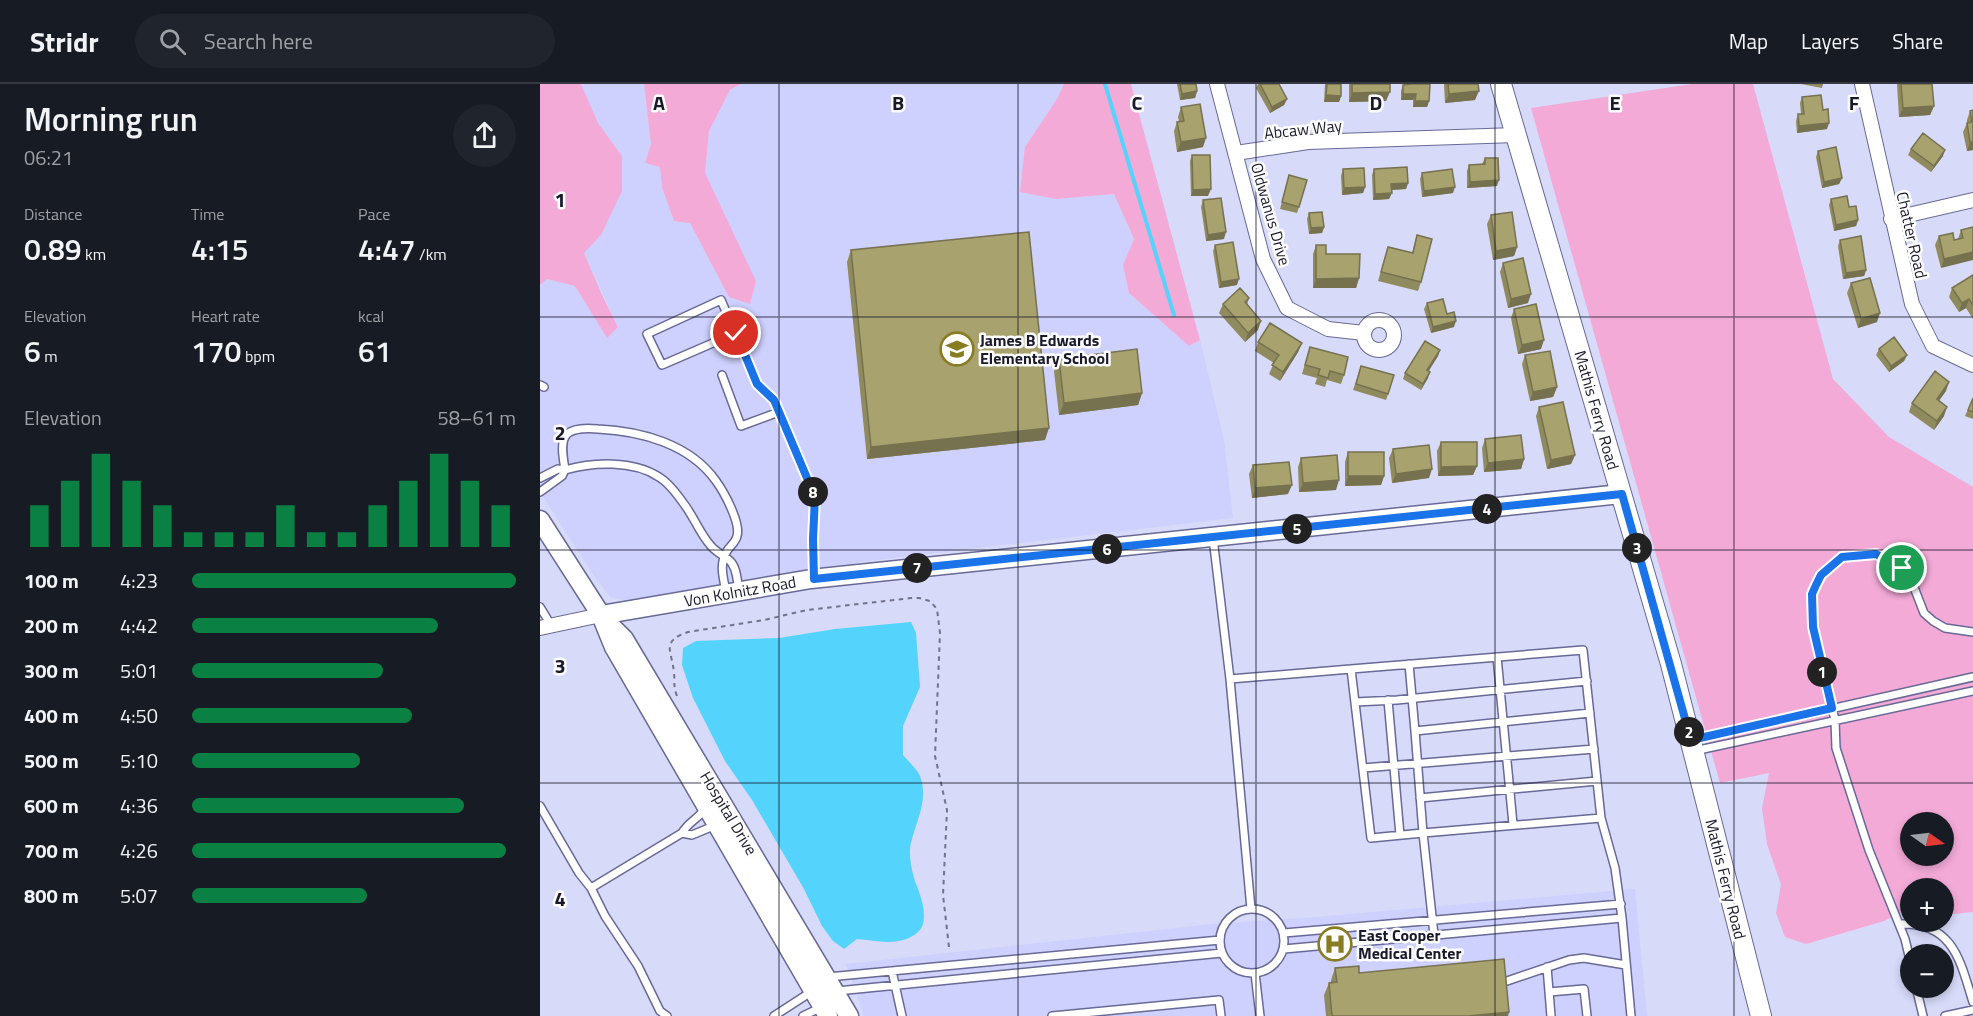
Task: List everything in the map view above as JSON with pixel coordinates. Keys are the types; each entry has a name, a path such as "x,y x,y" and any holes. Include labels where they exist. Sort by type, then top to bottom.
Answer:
{"main road":[{"name":"Mathis Ferry Road","path":"1501,84 1622,494 1692,746 1761,1016"}],"street":[{"name":"Oldwanus Drive","path":"1217,84 1263,259 1287,308 1328,328 1364,333"},
{"name":"Chatter Road","path":"1862,84 1912,304 1933,346 1973,365"},
{"name":"Abcaw Way","path":"1236,153 1308,142 1516,135"},
{"path":"1892,219 1973,200"},
{"name":"Von Kolnitz Road","path":"546,627 601,615 814,579 1622,494"},
{"name":"Hospital Drive","path":"540,520 601,615 614,647 705,804 821,994 849,1016"},
{"name":"Hospital Drive","path":"601,615 624,639 772,884 821,994"}],"lane":[{"path":"736,333 662,365 647,334 721,300 736,333 757,384 774,400 815,497 814,579"},
{"path":"722,375 741,426 779,412"},
{"path":"540,492 562,476 565,470 563,441 567,434 579,429 622,430 668,443 701,464 716,481 732,511 738,534 724,557 722,571 733,592"},
{"path":"540,478 558,469 565,470 592,463 607,463 645,471 658,477 685,504 711,547 733,564 733,592"},
{"path":"1213,537 1230,679 1251,909"},
{"path":"1905,944 1869,850 1836,748 1835,720 1813,627 1812,594 1821,575 1842,557 1876,554 1910,576 1924,613 1933,621 1946,628 1973,632"},
{"path":"540,607 546,627"},
{"path":"1230,679 1583,650 1601,818 1615,868 1621,904 1631,1016"},
{"path":"1497,657 1513,824"},
{"path":"1409,664 1434,935"},
{"path":"1351,669 1371,838 1601,818"},
{"path":"1692,746 1832,708 1973,677"},
{"path":"1355,702 1587,681"},
{"path":"1692,746 1835,720 1973,691"},
{"path":"1388,700 1400,835"},
{"path":"1415,731 1590,713"},
{"path":"1363,768 1594,749"},
{"path":"1420,798 1597,781"},
{"path":"591,888 682,833 687,824 702,814 705,804"},
{"path":"540,806 579,873 591,888 605,916 638,966 660,1011 667,1016"},
{"path":"682,833 692,835 717,824"},
{"path":"1284,933 1621,904"},
{"path":"1244,910 1266,912 1275,918 1284,933 1284,949 1280,959 1272,968 1262,973 1247,974 1236,970 1227,963 1222,953 1220,940 1224,925 1232,916 1244,910"},
{"path":"1284,949 1622,918"},
{"path":"1899,924 1910,923 1935,929 1951,946 1961,964 1973,1002"},
{"path":"774,1016 821,994 892,971 1220,940"},
{"path":"803,1016 821,994 1222,953"},
{"path":"1507,981 1569,960 1600,959 1626,965"},
{"path":"1547,968 1551,1016"},
{"path":"892,971 902,1016"},
{"path":"1255,973 1260,1016"},
{"path":"1549,992 1584,989 1587,1016"},
{"path":"1919,998 1923,1016"},
{"path":"1052,1016 1219,1000 1221,1016"},
{"path":"1945,1016 1973,1010"}],"path":[{"path":"669,645 676,636 688,632 764,620 807,610 911,598 930,601 937,609 940,633 935,756 947,810 943,895 950,947"}],"shaded area":[{"path":"540,84 581,84 598,123 622,156 622,191 601,235 584,253 618,327 607,338 575,286 547,279 540,285"},
{"path":"581,84 644,84 651,144 645,163 660,167 662,187 690,223 729,297 705,173 709,131 730,90 741,84 1064,84 1057,99 1056,199 1114,194 1134,239 1123,265 1129,293 1189,346 1200,340 1224,440 1233,518 859,562 848,568 633,602 610,597 540,492 540,286 546,279 575,286 607,337 618,327 584,253 601,235 622,156 598,123"},
{"path":"644,84 741,84 730,90 709,131 705,173 756,281 750,304 729,297 690,223 674,221 662,187 660,167 645,163 651,144"},
{"path":"1064,84 1131,84 1200,340 1189,346 1129,293 1123,265 1134,239 1114,194 1056,199 1020,192 1025,147 1057,99"},
{"path":"1692,84 1753,84 1833,379 1889,437 1973,487 1973,912 1954,914 1954,878 1900,878 1900,913 1884,921 1806,944 1785,937 1776,913 1781,885 1767,844 1762,808 1769,773 1720,783 1531,108"},
{"path":"911,622 916,633 920,687 903,726 903,755 919,773 923,794 910,852 913,874 923,908 922,927 904,940 881,942 857,939 844,949 833,941 822,926 804,889 752,800 725,761 693,698 682,665 683,648 696,641 779,638 835,629"},
{"name":"East Cooper Medical Center","path":"1635,889 1647,1016 864,1016 846,964 1213,924"}],"building":[{"path":"1180,84 1196,84 1197,91 1182,94"},
{"path":"1260,84 1279,84 1287,99 1272,107"},
{"path":"1327,84 1341,84 1341,96 1326,95"},
{"path":"1352,84 1390,84 1390,92 1352,93"},
{"path":"1430,84 1429,101 1415,101 1416,94 1403,94 1403,85"},
{"path":"1448,84 1478,84 1479,91 1449,94"},
{"path":"1901,84 1932,84 1934,106 1903,108"},
{"path":"1821,95 1823,110 1828,109 1829,123 1799,126 1798,114 1804,114 1802,97"},
{"path":"1200,104 1206,138 1181,142 1177,122 1184,121 1181,107"},
{"path":"1973,110 1973,142 1970,142 1967,123 1972,122 1970,111"},
{"path":"1923,133 1945,150 1934,166 1911,149"},
{"path":"1836,147 1842,178 1824,182 1818,151"},
{"path":"1192,155 1210,155 1211,189 1193,190"},
{"path":"1485,158 1498,158 1499,180 1470,182 1469,165 1485,164"},
{"path":"1407,167 1408,183 1391,184 1392,193 1375,194 1374,169"},
{"path":"1364,168 1365,187 1344,188 1343,169"},
{"path":"1452,169 1455,187 1424,191 1422,173"},
{"path":"1289,175 1307,180 1299,207 1282,202"},
{"path":"1847,196 1849,207 1856,206 1858,220 1836,225 1831,199"},
{"path":"1221,198 1226,232 1208,235 1203,200"},
{"path":"1322,212 1324,227 1311,228 1309,213"},
{"path":"1512,212 1517,247 1496,251 1491,215"},
{"path":"1973,227 1973,252 1944,259 1939,236 1953,233 1954,240 1963,238 1961,230"},
{"path":"1029,232 1049,428 871,447 851,250"},
{"path":"1417,235 1432,239 1421,282 1381,272 1388,247 1413,253"},
{"path":"1861,236 1866,270 1846,273 1840,240"},
{"path":"1233,242 1239,279 1221,282 1215,245"},
{"path":"1316,245 1326,245 1326,254 1360,254 1359,278 1316,279"},
{"path":"1523,258 1531,294 1511,299 1503,263"},
{"path":"1973,275 1973,305 1969,299 1962,303 1952,288"},
{"path":"1870,278 1880,313 1861,319 1851,283"},
{"path":"1240,288 1249,298 1245,302 1261,321 1248,333 1223,304"},
{"path":"1443,299 1447,314 1454,312 1456,321 1433,327 1427,303"},
{"path":"1536,304 1544,340 1522,345 1514,309"},
{"path":"1270,323 1302,343 1283,372 1272,365 1279,355 1258,342"},
{"path":"1894,337 1907,355 1891,366 1879,349"},
{"path":"1425,341 1440,350 1427,370 1430,372 1423,384 1405,373"},
{"path":"1310,347 1348,357 1344,375 1330,371 1328,378 1318,375 1320,369 1305,365"},
{"path":"1137,349 1142,393 1064,403 1059,359"},
{"path":"1550,351 1557,387 1533,392 1525,355"},
{"path":"1361,366 1394,375 1388,394 1356,384"},
{"path":"1935,371 1949,382 1937,399 1947,407 1937,421 1912,403"},
{"path":"1973,398 1973,412 1968,410"},
{"path":"1563,402 1575,455 1551,460 1539,407"},
{"path":"1521,435 1524,459 1488,463 1485,439"},
{"path":"1441,442 1477,442 1477,466 1441,467"},
{"path":"1429,445 1432,469 1396,474 1393,449"},
{"path":"1348,452 1384,452 1384,476 1348,476"},
{"path":"1337,455 1339,480 1303,483 1301,458"},
{"path":"1289,462 1292,485 1255,488 1253,465"},
{"path":"1504,959 1509,1012 1468,1016 1332,1016 1329,983 1337,982 1335,968 1359,966 1359,973"}],"waterway":[{"path":"1105,84 1174,315"}],"place":[{"name":"James B Edwards Elementary School","path":"957,349"},
{"name":"East Cooper Medical Center","path":"1335,944"}],"route":[{"path":"736,333 757,384 774,400 815,497 814,579 1622,494 1691,740 1832,708 1813,627 1812,594 1821,575 1842,557 1858,555 1876,554 1902,568"}]}
